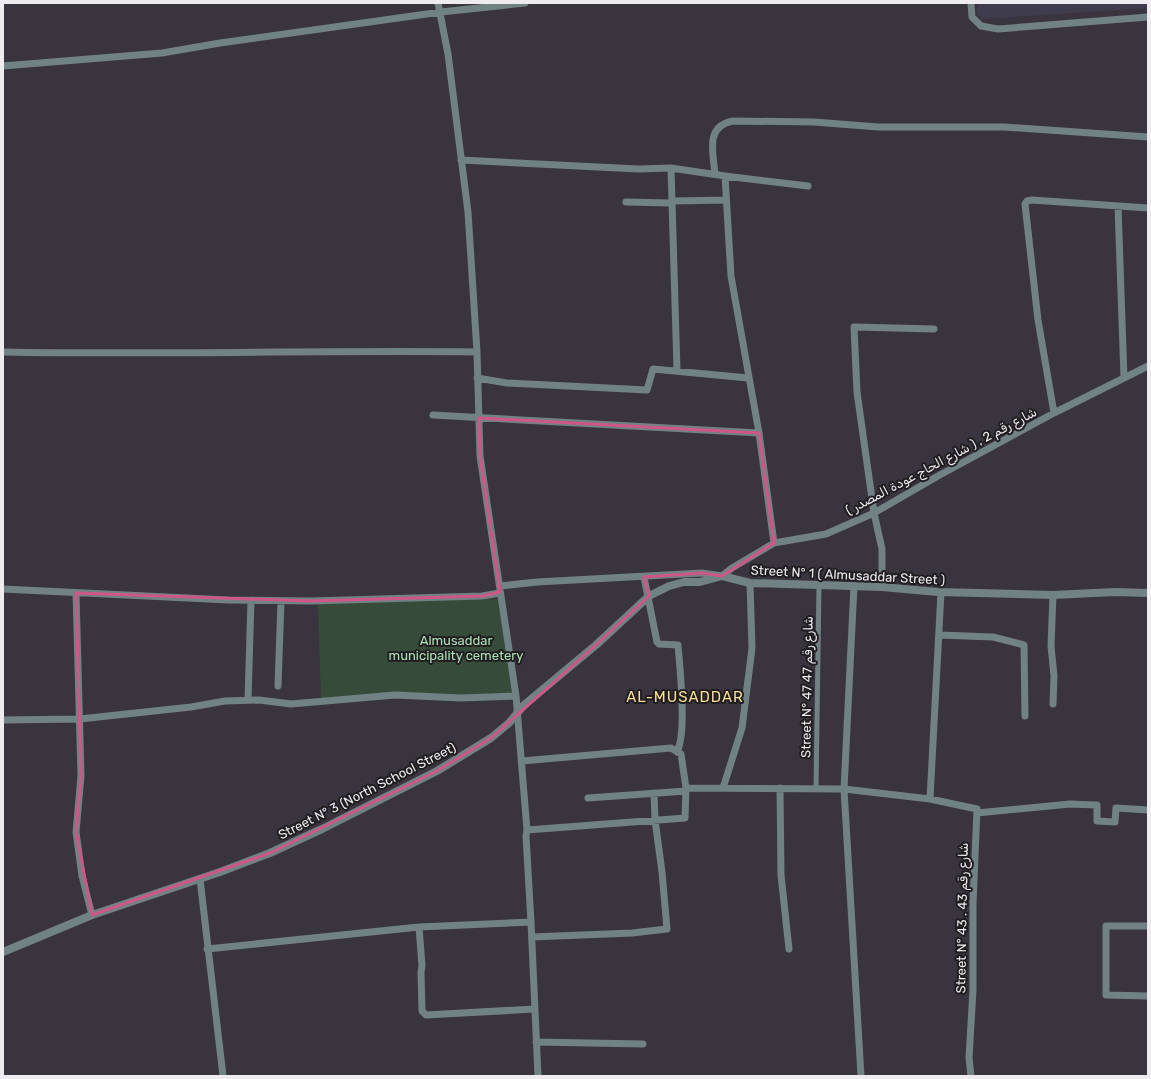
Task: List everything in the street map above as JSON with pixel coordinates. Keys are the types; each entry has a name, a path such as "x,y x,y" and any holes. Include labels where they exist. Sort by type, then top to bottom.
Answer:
{"street":[{"path":"438,3 441,12 448,54 468,212 477,352 480,456 516,696 527,830 526,836 538,1076"},
{"path":"3,66 162,53 220,43 441,12 525,3"},
{"path":"971,3 972,17 981,26 998,29 1148,17"},
{"path":"714,174 713,145 715,131 722,123 733,121 814,122 878,127 1004,127 1148,137"},
{"path":"462,160 638,169 671,168 808,186"},
{"path":"671,168 677,370"},
{"path":"725,176 731,276 759,433 774,543"},
{"path":"626,202 670,203 673,201 726,200"},
{"path":"1054,413 1041,335 1030,255 1025,204 1027,201 1032,200 1148,208"},
{"path":"1118,206 1124,378"},
{"path":"882,587 882,548 874,513 857,392 854,326 934,329"},
{"path":"3,352 116,354 294,351 477,352"},
{"name":"شارع رقم 2 , ( شارع الحاج عودة المصدر )","path":"722,576 732,568 774,543 826,534 874,513 938,476 1054,413 1148,366"},
{"path":"477,378 507,383 647,390 653,369 677,370 688,373 748,378"},
{"path":"433,415 759,433"},
{"name":"Street N° 1 ( Almusaddar Street )","path":"3,589 76,594 281,601 482,596 500,589 536,582 702,573 750,583 882,587 941,592 1053,595 1115,592 1148,593"},
{"name":"Street N° 3 (North School Street)","path":"3,952 92,915 200,879 270,853 322,829 437,771 491,738 508,723 517,712 596,645 649,596 677,584 700,582 722,576"},
{"path":"644,577 657,642 659,644 678,646 681,686 682,743 677,752"},
{"path":"723,788 742,728 752,648 750,583"},
{"name":"Street N° 47 شارع رقم 47","path":"816,789 819,586"},
{"path":"854,586 844,790 861,1076"},
{"path":"930,800 941,592"},
{"path":"76,594 81,776 76,832 82,876 92,915"},
{"path":"1053,595 1051,646 1053,704"},
{"path":"248,700 251,600"},
{"path":"278,686 281,601"},
{"path":"939,635 993,638 1024,645 1025,716"},
{"path":"3,720 80,719 192,707 225,701 248,700 291,704 395,695 461,698 516,696"},
{"path":"522,761 671,748 681,754 686,790 685,818 527,830"},
{"path":"588,798 723,788 780,788 844,790 930,800 977,809 977,813 1070,804 1097,805 1097,822 1115,822 1116,808 1148,810"},
{"path":"780,788 781,875 789,949"},
{"path":"532,937 632,933 667,929 662,872 655,820 654,793"},
{"name":"Street N° 43 . شارع رقم 43","path":"971,1076 969,1058 973,990 974,890 977,813"},
{"path":"200,879 223,1076"},
{"path":"207,949 419,927 531,922"},
{"path":"1148,926 1106,926 1106,995 1148,996"},
{"path":"419,927 422,966 422,1011 426,1015 535,1010"},
{"path":"536,1042 643,1044"}],"highlighted area":[{"path":"479,418 759,433 774,543 722,576 702,573 644,577 649,596 491,738 437,771 270,853 92,915 76,832 81,776 76,593 311,601 482,596 500,592 480,456"}],"shaded area":[{"path":"977,3 1148,3 1148,8 983,19 977,13"}],"green space":[{"name":"Almusaddar municipality cemetery","path":"498,599 501,604 512,695 321,699 318,603"}],"district":[{"name":"AL-MUSADDAR","path":"685,697"}]}
